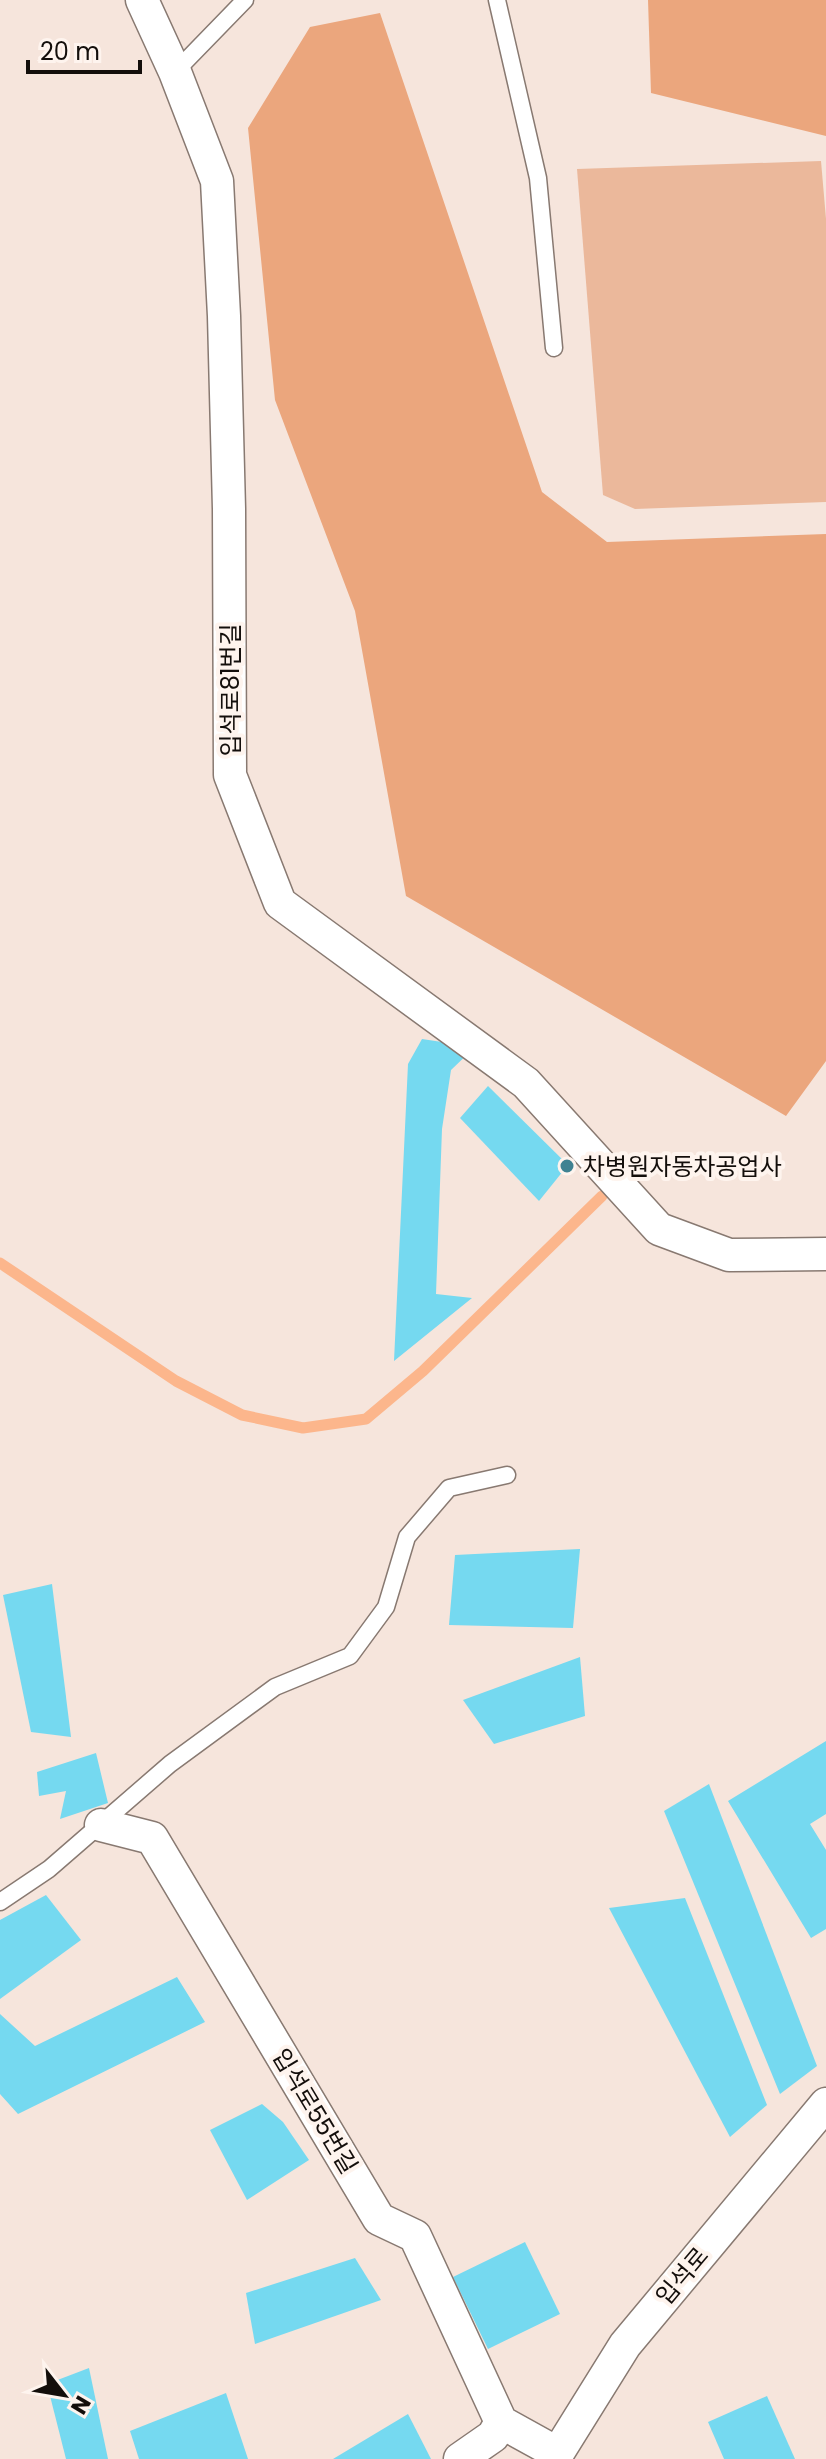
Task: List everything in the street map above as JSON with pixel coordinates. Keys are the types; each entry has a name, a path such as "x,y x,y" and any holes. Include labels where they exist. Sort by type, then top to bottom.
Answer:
{"street":[{"name":"입석로81번길","path":"142,0 175,72 217,181 229,509 230,775 280,903 526,1083 659,1229 729,1255 826,1254"},
{"name":"입석로55번길","path":"101,1825 152,1838 379,2219 415,2236 501,2422"},
{"name":"입석로","path":"555,2456 625,2345 826,2104"},
{"path":"460,2459 493,2436 501,2422 555,2456"}],"lane":[{"path":"175,72 245,0"},
{"path":"497,0 538,178 554,348"},
{"path":"0,1902 49,1869 170,1764 275,1687 350,1656 386,1607 407,1537 449,1488 507,1475"}],"shaded area":[{"path":"648,0 826,0 826,136 651,93"},
{"path":"380,13 542,492 607,542 826,534 826,1061 786,1116 406,896 355,611 275,400 248,128 310,27"},
{"path":"821,161 826,219 826,502 635,509 603,495 577,169"}],"building":[{"path":"422,1039 475,1047 451,1070 442,1129 436,1294 472,1298 394,1361 408,1064"},
{"path":"488,1086 568,1165 539,1201 460,1118"},
{"path":"580,1549 573,1628 449,1625 455,1555"},
{"path":"52,1584 71,1737 31,1732 3,1595"},
{"path":"580,1657 585,1716 494,1744 463,1700"},
{"path":"826,1741 826,1814 810,1824 826,1850 826,1929 811,1938 728,1801"},
{"path":"96,1753 108,1803 60,1819 66,1791 39,1796 37,1772"},
{"path":"709,1784 817,2066 780,2094 664,1811"},
{"path":"46,1895 81,1940 0,1999 0,1920"},
{"path":"685,1898 767,2105 730,2137 609,1908"},
{"path":"177,1977 205,2022 18,2114 0,2094 0,2014 35,2046"},
{"path":"262,2104 283,2122 309,2160 247,2200 210,2130"},
{"path":"525,2242 560,2314 488,2349 453,2277"},
{"path":"355,2258 381,2300 255,2344 246,2293"},
{"path":"89,2368 108,2459 66,2459 47,2384"},
{"path":"226,2393 248,2459 139,2459 130,2431"},
{"path":"767,2396 795,2459 724,2459 708,2422"},
{"path":"408,2414 431,2459 333,2459"}],"waterway":[{"path":"0,1263 176,1381 242,1415 303,1428 366,1419 423,1371 602,1196"}],"place":[{"name":"차병원자동차공업사","path":"567,1166"}]}
